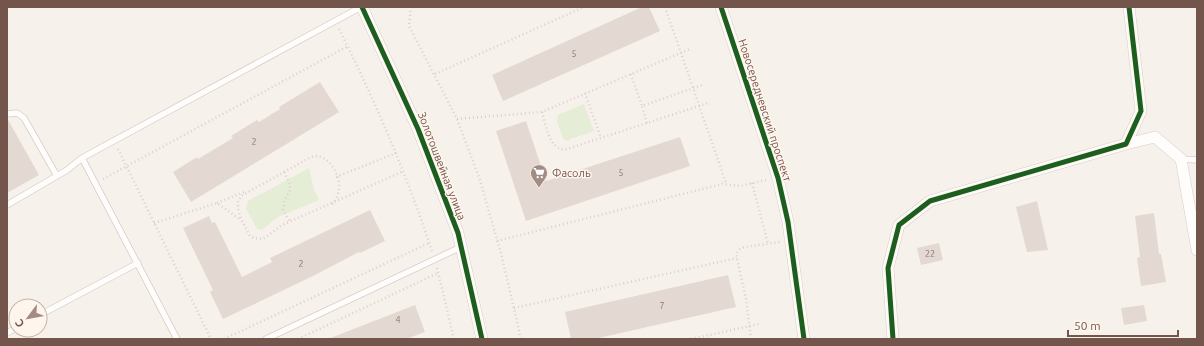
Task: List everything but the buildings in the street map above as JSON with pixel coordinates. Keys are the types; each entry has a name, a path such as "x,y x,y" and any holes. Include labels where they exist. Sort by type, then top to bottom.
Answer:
{"street":[{"name":"Золотошвейная улица","path":"362,7 418,129 438,180 461,247 482,339"},
{"name":"Новосередневский проспект","path":"721,7 778,178 790,240 804,339"},
{"path":"1126,144 1141,111 1129,7"},
{"path":"893,339 888,268 899,225 930,201 1126,144 1155,137 1181,159 1197,250"}],"lane":[{"path":"7,205 57,176 82,158 362,7"},
{"path":"7,114 17,113 24,118 57,176"},
{"path":"82,158 178,339"},
{"path":"1181,159 1197,160"},
{"path":"266,339 461,247"},
{"path":"48,311 138,263"}],"path":[{"path":"412,7 409,26 457,119 479,177 498,241 521,339"},
{"path":"435,74 584,7"},
{"path":"665,7 726,183"},
{"path":"335,21 360,68 404,171 438,273 454,339"},
{"path":"96,183 348,46"},
{"path":"457,119 542,112 690,49"},
{"path":"630,74 648,123"},
{"path":"642,106 702,85"},
{"path":"585,93 601,138"},
{"path":"542,112 552,142 560,149 570,149 708,103"},
{"path":"114,141 211,339"},
{"path":"336,177 396,153"},
{"path":"154,223 216,203 246,191 317,156 328,161 340,186 340,192 332,204"},
{"path":"246,191 238,202 238,209 242,221 250,236 258,240 267,238 282,225 404,171"},
{"path":"284,172 290,184 290,190 284,202 283,210 290,222"},
{"path":"498,241 726,183 738,186 778,178"},
{"path":"752,183 768,244"},
{"path":"216,203 242,221"},
{"path":"751,339 750,326 736,254 740,249 790,240"},
{"path":"224,339 429,243"},
{"path":"514,308 737,258"},
{"path":"298,339 438,273"},
{"path":"690,339 759,324"}],"green space":[{"path":"584,104 594,131 570,139 570,141 564,140 557,122 558,115"},
{"path":"309,168 314,190 319,200 278,217 262,230 257,229 246,208 248,201"}],"cycle path":[{"path":"362,7 418,129 458,233 482,339"},
{"path":"721,7 778,178 788,222 804,339"},
{"path":"893,339 888,268 899,225 930,201 1126,144 1141,111 1129,7"}],"place":[{"name":"Фасоль","path":"539,188"}]}
